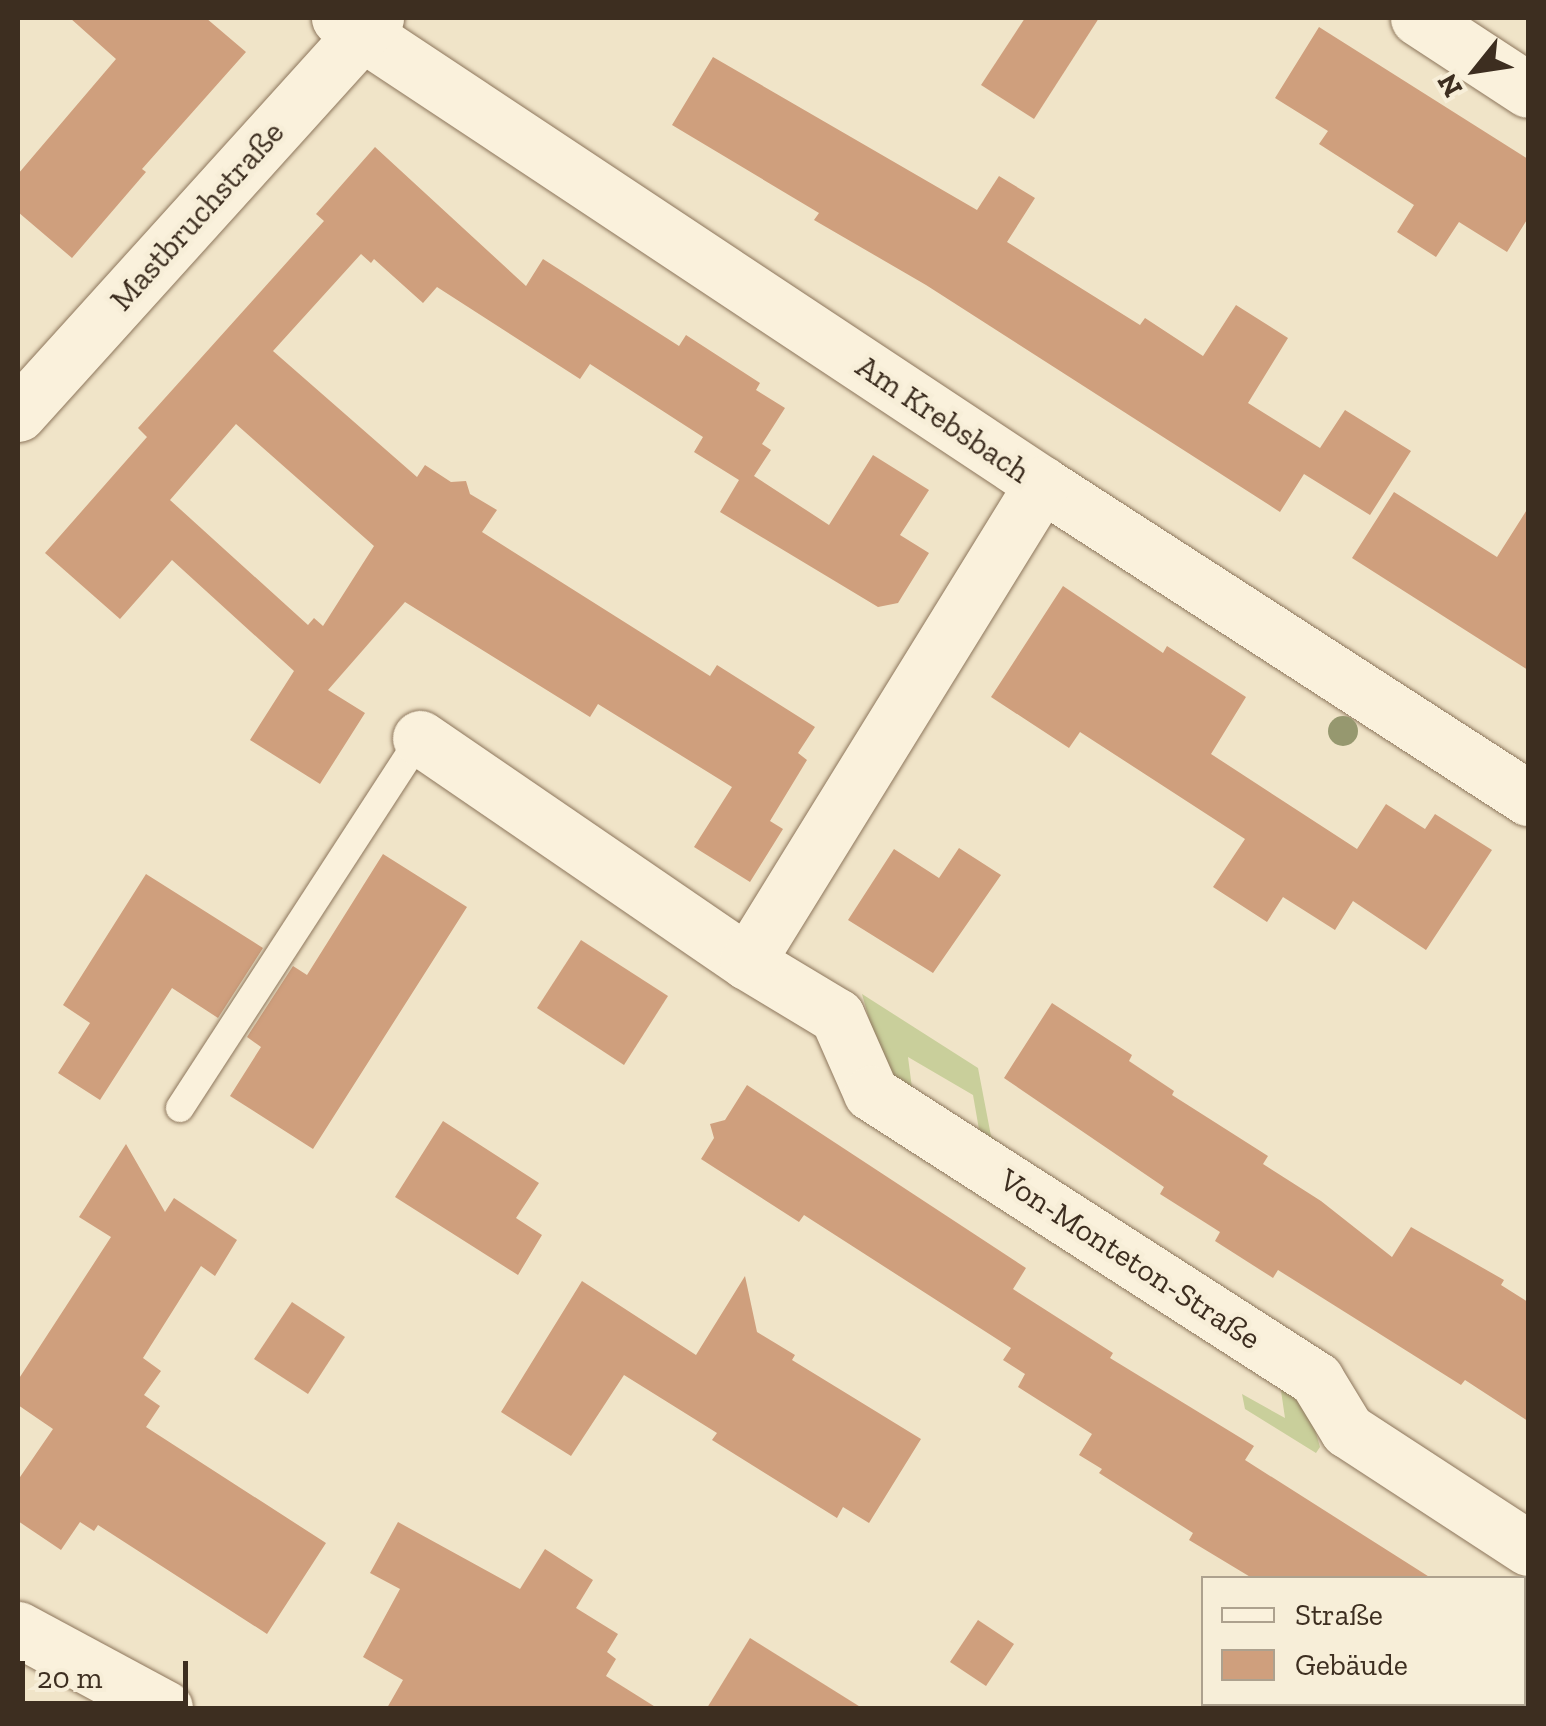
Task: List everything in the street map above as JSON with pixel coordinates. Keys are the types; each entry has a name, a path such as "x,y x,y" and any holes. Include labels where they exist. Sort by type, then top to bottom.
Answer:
{"street":[{"path":"1418,18 1528,90"},
{"name":"Mastbruchstraße","path":"18,414 359,23"},
{"name":"Am Krebsbach","path":"359,23 1042,484 1528,798"},
{"path":"748,962 1042,484"},
{"name":"Von-Monteton-Straße","path":"420,738 748,962 837,1016 870,1093 1316,1379 1347,1430 1528,1548"},
{"path":"21,1637 165,1708"}],"lane":[{"path":"180,1108 420,738"}],"green space":[{"path":"862,994 978,1068 991,1136 998,1142 994,1148 981,1141 973,1095 908,1057 913,1096 881,1062"},
{"path":"1278,1370 1304,1392 1320,1447 1316,1453 1245,1409 1242,1394 1285,1418"}],"building":[{"path":"70,18 206,18 246,52 142,169 146,172 72,258 18,212 18,174 116,59"},
{"path":"1025,18 1099,18 1034,119 981,85"},
{"path":"1319,27 1528,159 1528,218 1507,252 1459,222 1436,257 1397,232 1414,205 1319,144 1328,131 1275,98"},
{"path":"713,57 977,210 999,176 1035,198 1007,242 1140,325 1145,318 1203,356 1236,305 1288,338 1248,403 1320,448 1345,410 1411,451 1370,515 1304,474 1280,512 926,285 814,220 819,213 672,125"},
{"path":"375,147 526,286 543,259 679,346 686,335 760,383 756,390 785,408 762,444 771,450 754,476 829,525 873,455 929,490 900,535 929,553 898,603 878,607 720,512 739,480 694,452 703,437 590,364 580,379 437,287 423,303 374,259 371,263 361,254 273,351 417,477 425,465 451,482 466,481 470,494 497,510 482,532 710,676 717,665 815,727 798,753 807,760 770,821 783,829 750,882 694,847 732,787 598,704 590,717 405,602 328,690 365,713 320,784 250,740 294,671 172,560 120,619 45,553 147,437 138,428 324,221 316,214","holes":["236,424 374,546 323,626 314,618 308,625 170,500"]},
{"path":"1394,492 1497,557 1528,508 1528,670 1352,558"},
{"path":"1063,586 1163,653 1167,646 1246,697 1211,754 1357,849 1386,804 1425,829 1435,814 1492,850 1426,950 1353,901 1335,930 1283,897 1267,922 1213,887 1245,839 1080,732 1069,748 991,697"},
{"path":"959,848 1001,875 933,973 848,920 894,849 939,878"},
{"path":"383,854 467,907 313,1149 230,1096 261,1047 247,1037 293,966 307,975"},
{"path":"146,874 263,948 218,1018 172,988 100,1100 58,1073 90,1023 63,1005"},
{"path":"581,940 668,996 624,1065 537,1008"},
{"path":"1052,1003 1132,1055 1129,1061 1174,1091 1172,1095 1268,1156 1263,1164 1321,1201 1392,1257 1411,1227 1504,1280 1501,1285 1528,1302 1528,1421 1465,1380 1461,1385 1278,1270 1273,1278 1215,1241 1220,1232 1160,1194 1164,1187 1004,1078"},
{"path":"747,1085 1026,1268 1013,1289 1113,1353 1110,1358 1254,1446 1245,1460 1428,1576 1249,1576 1189,1540 1193,1533 1099,1473 1102,1469 1079,1455 1092,1434 1018,1387 1025,1374 1003,1360 1011,1348 804,1215 799,1222 701,1159 714,1138 710,1124 725,1120"},
{"path":"443,1121 539,1183 516,1218 542,1235 518,1275 395,1197"},
{"path":"126,1144 165,1212 174,1198 237,1240 215,1276 201,1266 143,1358 161,1371 144,1395 160,1406 146,1427 326,1543 267,1634 98,1525 94,1531 80,1522 61,1550 18,1521 18,1480 53,1429 18,1405 18,1380 111,1237 79,1217"},
{"path":"745,1276 757,1332 795,1355 792,1360 921,1439 869,1523 843,1507 837,1518 712,1440 717,1433 624,1375 571,1456 501,1412 582,1281 696,1355"},
{"path":"292,1302 345,1337 308,1394 254,1359"},
{"path":"398,1522 520,1589 545,1549 593,1580 576,1608 618,1634 607,1652 616,1659 606,1676 657,1708 387,1708 403,1680 363,1657 400,1589 370,1573"},
{"path":"978,1620 1014,1644 986,1686 950,1662"},
{"path":"750,1638 862,1708 707,1708"}]}
